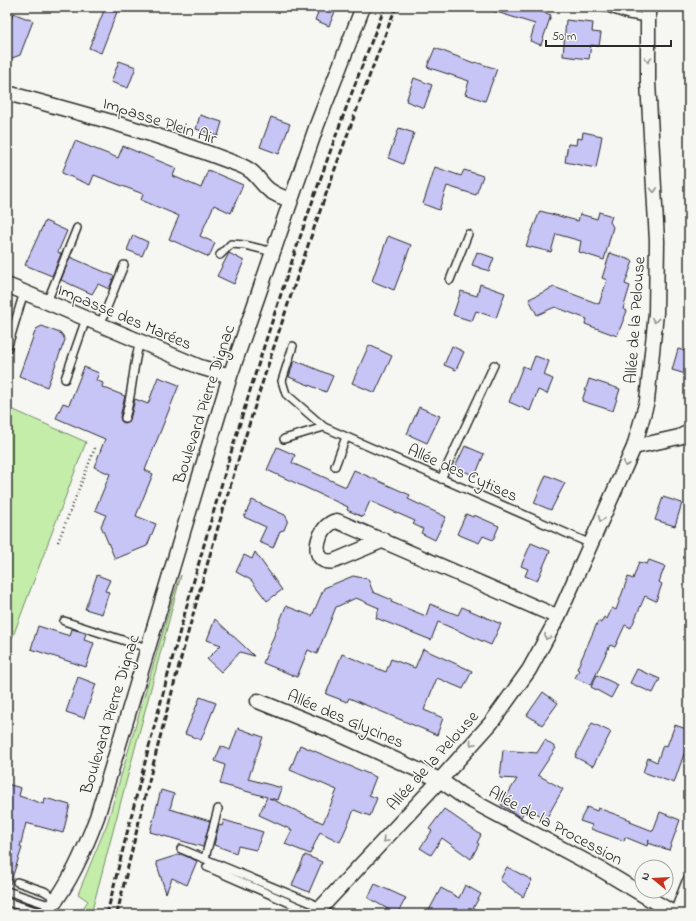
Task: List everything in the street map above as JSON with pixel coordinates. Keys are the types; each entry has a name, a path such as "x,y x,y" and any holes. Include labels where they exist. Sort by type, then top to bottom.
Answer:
{"street":[{"name":"Boulevard Pierre Dignac","path":"50,908 67,886 84,853 97,817 230,376 317,125 363,7"},
{"name":"Allée de la Pelouse","path":"317,911 440,780 490,723 529,670 558,617 591,544 616,483 634,447 646,401 656,313 657,241 649,88 648,13"},
{"name":"Impasse Plein Air","path":"7,93 122,124 238,164 256,174 264,185 274,194 291,200"},
{"name":"Impasse des Marées","path":"7,285 200,367 230,376"},
{"path":"634,447 679,437 689,432"},
{"path":"384,540 558,617"},
{"name":"Allée des Glycines","path":"258,701 330,730 440,780"},
{"name":"Allée de la Procession","path":"440,780 461,795 600,868 676,914"},
{"path":"676,914 689,883"}],"lane":[{"path":"605,7 628,15 648,13"},
{"path":"47,302 77,228"},
{"path":"450,280 468,234"},
{"path":"220,255 231,244 245,245 272,252"},
{"path":"100,325 124,265"},
{"path":"7,350 24,292"},
{"path":"65,379 86,319"},
{"path":"125,418 131,399 134,362 140,342"},
{"name":"Allée des Cytises","path":"293,346 282,382 286,394 324,427 591,544"},
{"path":"441,479 494,365"},
{"path":"284,439 324,427"},
{"path":"335,466 346,437"},
{"path":"64,621 147,648"},
{"path":"205,858 218,809"},
{"path":"181,849 205,858 317,911"},
{"path":"207,867 317,911"},
{"path":"17,882 44,891 50,908"},
{"path":"7,891 50,908"},
{"path":"7,902 50,908"}],"path":[{"path":"58,542 94,448"}],"green space":[{"path":"7,407 86,442 7,652"},
{"path":"181,575 91,914 79,914 88,901 78,894 107,824 174,594"}],"building":[{"path":"320,7 337,7 329,26 315,20"},
{"path":"491,7 536,7 536,10 551,15 541,45 530,41 535,24 490,10"},
{"path":"105,8 117,12 101,53 89,48"},
{"path":"13,13 33,21 20,55 7,60 7,29"},
{"path":"566,20 593,23 592,32 601,33 599,46 591,45 589,59 563,56"},
{"path":"435,48 474,63 475,62 497,69 485,101 465,94 469,81 427,67"},
{"path":"119,61 136,67 128,88 111,82"},
{"path":"414,78 432,85 424,108 406,101"},
{"path":"200,115 222,122 218,136 196,129"},
{"path":"271,117 290,124 279,154 260,147"},
{"path":"399,128 414,133 403,164 388,158"},
{"path":"583,132 602,136 596,168 565,162 568,144 576,145 577,138 582,139"},
{"path":"75,141 118,158 123,146 176,168 173,176 201,188 208,170 243,185 231,213 214,205 200,236 215,243 209,257 169,239 179,216 141,200 143,194 94,175 90,185 62,173"},
{"path":"435,167 461,176 464,170 483,176 476,195 447,186 439,210 423,204"},
{"path":"540,211 578,221 580,214 597,219 599,212 612,216 610,222 613,227 604,260 579,252 581,241 556,234 551,252 526,246"},
{"path":"45,221 67,231 58,252 61,254 52,276 25,265"},
{"path":"133,235 148,242 142,256 127,250"},
{"path":"388,236 411,245 394,290 372,281"},
{"path":"477,252 494,258 489,271 472,265"},
{"path":"229,253 244,261 234,284 217,276"},
{"path":"610,253 633,261 625,284 630,286 623,309 627,311 617,336 585,324 587,319 555,307 537,315 529,299 554,287 599,304 607,280 602,278"},
{"path":"70,257 114,276 109,289 98,284 92,294 61,280"},
{"path":"480,284 505,293 496,318 476,311 472,321 453,315 461,291 477,296"},
{"path":"42,326 62,334 65,340 47,387 19,376 36,329"},
{"path":"369,345 392,356 375,393 352,383"},
{"path":"452,346 464,352 456,370 444,365"},
{"path":"678,349 689,352 689,375 672,370"},
{"path":"535,356 549,361 544,375 553,379 547,394 538,390 530,411 509,402 523,366 530,369"},
{"path":"294,360 333,376 326,392 289,377"},
{"path":"84,367 99,373 96,380 103,383 102,387 125,396 120,417 121,421 124,423 130,420 135,399 148,404 158,377 179,385 145,470 153,474 136,516 156,524 147,546 115,559 101,526 106,515 95,510 110,474 94,467 105,439 56,418 63,403 69,405"},
{"path":"589,379 620,389 613,411 582,401"},
{"path":"419,407 440,416 427,443 407,434"},
{"path":"465,446 484,454 475,476 455,467"},
{"path":"277,447 295,455 292,463 346,487 354,470 410,495 408,499 446,517 435,540 421,533 423,529 413,524 415,521 370,501 363,517 347,510 348,507 267,470"},
{"path":"546,475 565,483 551,510 534,503"},
{"path":"663,497 682,503 675,526 655,520"},
{"path":"252,500 285,515 288,520 284,530 280,531 273,548 259,542 266,527 244,517"},
{"path":"466,514 473,517 474,515 499,526 493,540 483,536 479,543 457,534"},
{"path":"531,543 550,551 537,581 525,576 528,569 521,566"},
{"path":"255,552 282,590 267,601 251,580 236,572 244,555 252,559"},
{"path":"649,560 665,566 659,582 662,584 656,601 645,596 631,628 625,625 615,647 610,645 591,685 575,678 579,670 577,669 598,621 601,623 604,617 607,619 612,608 616,610 628,577 633,579 639,562 647,564"},
{"path":"97,575 110,580 105,591 109,592 102,614 85,609"},
{"path":"353,576 368,579 373,592 392,600 391,602 426,616 430,604 458,615 462,607 501,624 491,645 438,622 431,640 376,618 379,608 356,598 336,607 317,654 308,650 297,677 263,663 286,606 312,616 324,588"},
{"path":"215,619 254,656 240,652 221,672 207,659 221,645 207,640"},
{"path":"38,626 70,636 72,629 86,633 84,640 94,643 86,667 31,649"},
{"path":"423,649 472,671 463,689 437,678 424,710 443,718 437,735 349,698 347,702 326,694 342,654 386,672 391,659 415,668"},
{"path":"637,669 660,679 653,693 630,683"},
{"path":"597,675 618,685 611,698 591,687"},
{"path":"78,677 96,684 84,718 66,712"},
{"path":"543,692 558,703 542,725 527,715"},
{"path":"200,697 216,703 201,740 185,734"},
{"path":"592,723 611,732 593,766 575,757"},
{"path":"675,725 689,730 689,756 684,754 674,783 643,772 648,758 657,762 663,745 667,746"},
{"path":"238,728 263,737 248,779 282,788 278,800 269,798 323,823 337,790 290,770 300,745 376,777 369,795 377,798 370,816 354,810 340,842 320,832 310,854 285,844 292,830 259,815 267,797 220,784 225,765 215,761 221,746 230,750"},
{"path":"545,740 556,748 538,775 563,789 546,819 526,808 521,817 501,805 517,779 500,778 503,750 537,753"},
{"path":"7,784 21,788 19,796 44,804 45,798 70,805 63,833 26,823 20,847 22,848 10,884 7,884"},
{"path":"161,790 174,794 170,809 210,821 203,847 150,832"},
{"path":"587,807 597,811 598,808 631,820 630,822 653,831 660,812 680,820 669,850 648,843 647,846 625,837 624,841 591,829 592,825 580,821"},
{"path":"444,809 481,835 477,843 479,844 471,859 442,838 431,855 420,848 432,831 429,829"},
{"path":"224,820 263,832 256,850 238,846 236,853 214,845 219,825 222,826"},
{"path":"181,854 197,861 187,885 172,878 166,893 156,862"},
{"path":"305,855 322,862 309,892 292,885"},
{"path":"507,867 532,880 523,897 500,880"},
{"path":"375,884 406,898 397,914 368,898"},
{"path":"465,885 481,894 470,914 427,914 441,888 459,898"}],"railway":[{"path":"107,914 166,684 230,455 265,342 303,229 385,7"},
{"path":"117,914 174,683 240,455 275,342 313,230 396,7"}]}
